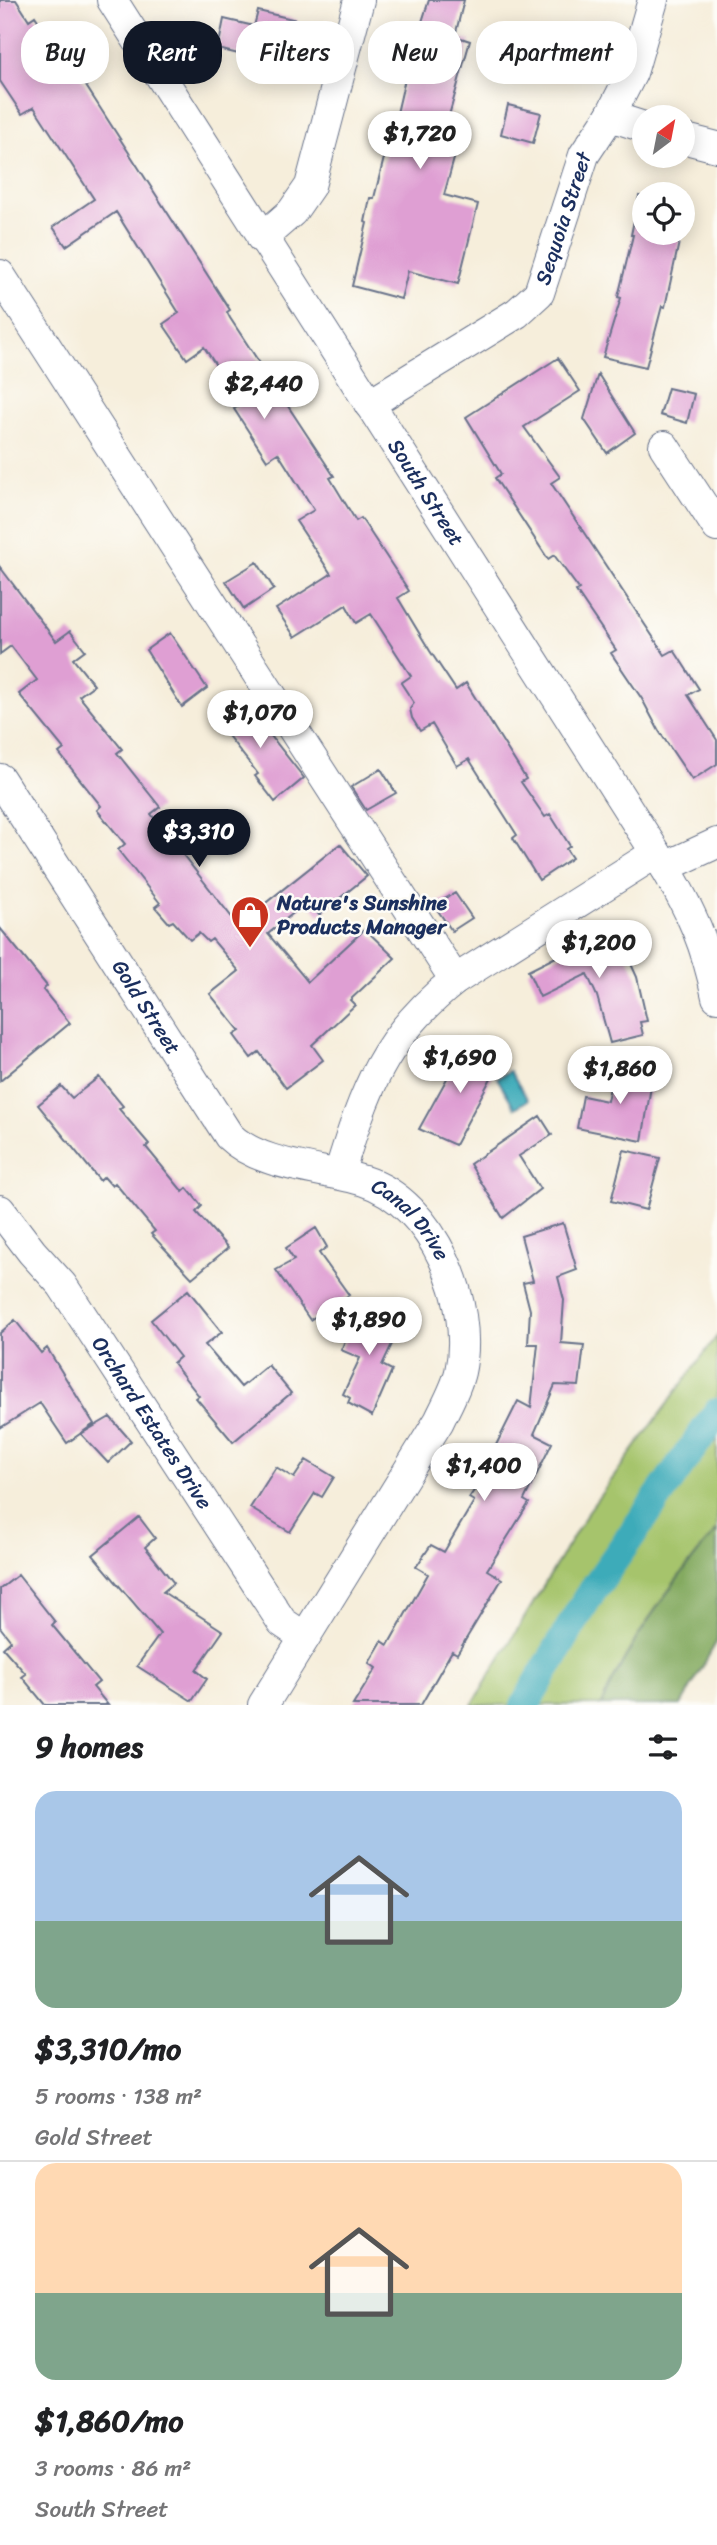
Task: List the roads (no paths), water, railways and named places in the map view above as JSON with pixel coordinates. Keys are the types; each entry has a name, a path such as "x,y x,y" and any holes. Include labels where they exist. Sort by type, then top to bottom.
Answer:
{"street":[{"path":"262,238 292,212 310,186 359,0"},
{"name":"Sequoia Street","path":"369,404 504,322 534,299 545,280 584,155 610,116 632,73 653,0"},
{"name":"South Street","path":"120,5 262,238 660,860 712,947 717,997"},
{"path":"610,116 632,123"},
{"path":"695,142 717,148"},
{"path":"0,275 455,980"},
{"path":"663,446 717,527"},
{"name":"Gold Street","path":"0,779 229,1136 260,1155 339,1174"},
{"name":"Canal Drive","path":"263,1705 439,1421 459,1374 462,1352 457,1292 449,1270 433,1241 407,1209 385,1190 339,1174 366,1091 377,1069 416,1015 455,980 660,860 717,843"},
{"name":"Orchard Estates Drive","path":"0,1210 62,1285 282,1622 304,1637"}],"water":[{"path":"510,1071 528,1100 515,1108 497,1078"}],"waterway":[{"path":"525,1705 588,1597 717,1413"}],"place":[{"name":"Nature's Sunshine Products Manager","path":"250,949"}]}
